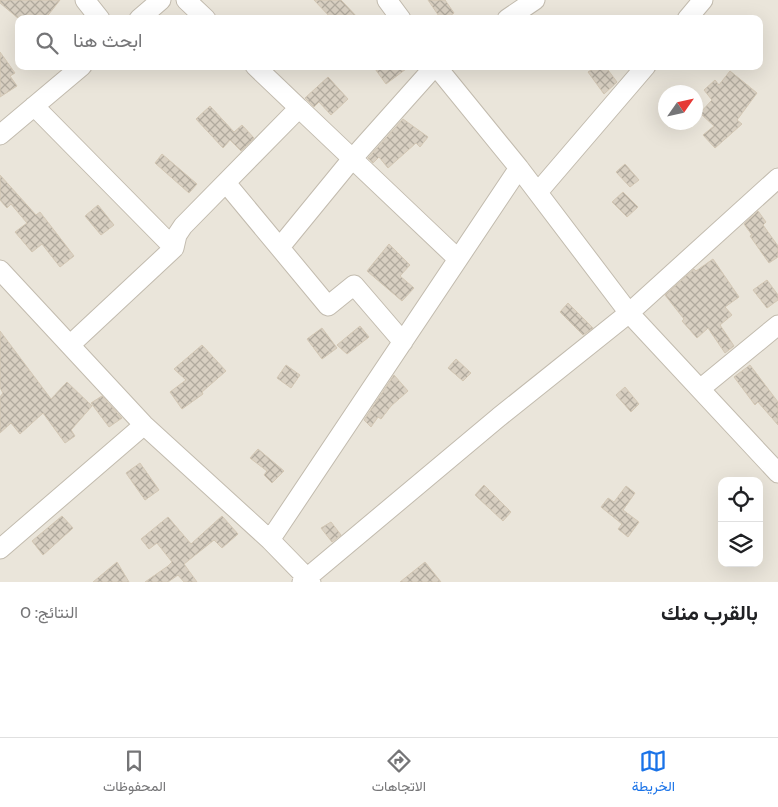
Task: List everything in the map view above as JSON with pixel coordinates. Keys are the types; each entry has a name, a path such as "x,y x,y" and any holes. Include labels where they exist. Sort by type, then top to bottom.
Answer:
{"street":[{"path":"85,0 97,15"},
{"path":"144,15 161,0"},
{"path":"186,0 202,15"},
{"path":"387,0 398,15"},
{"path":"513,15 535,0"},
{"path":"690,15 703,0"},
{"path":"0,135 77,70"},
{"path":"259,70 458,259"},
{"path":"280,247 352,159 432,70"},
{"path":"439,70 520,168 629,313 778,473"},
{"path":"538,192 643,70"},
{"path":"34,106 174,248"},
{"path":"70,345 174,248 177,235 183,226 299,108"},
{"path":"270,540 520,168"},
{"path":"0,270 144,425 270,540 307,581 499,417 629,313 778,178"},
{"path":"226,183 328,306 354,285 402,342"},
{"path":"700,389 778,326"},
{"path":"0,549 144,425"}],"shaded area":[{"path":"0,0 778,0 778,582 0,582"}],"building":[{"path":"0,0 60,0 48,15 15,16 0,3"},
{"path":"314,0 341,0 355,15 328,15"},
{"path":"428,0 445,0 454,13 451,15 438,15"},
{"path":"0,52 15,73 10,76 17,86 0,97"},
{"path":"376,70 405,70 386,84"},
{"path":"591,70 608,70 617,82 604,94 588,72"},
{"path":"730,71 757,93 737,120 742,124 715,148 703,135 714,126 703,116 703,110 712,100 704,90 715,80 719,85"},
{"path":"328,77 348,99 331,115 319,102 314,107 305,98"},
{"path":"210,106 234,132 242,125 254,138 241,151 230,140 223,148 196,119"},
{"path":"403,119 428,137 420,147 416,143 388,168 379,157 373,163 368,158"},
{"path":"162,154 197,184 189,193 155,163"},
{"path":"625,164 639,180 630,187 616,172"},
{"path":"0,175 36,215 40,212 74,256 60,267 42,244 32,252 15,232 27,223 11,204 7,208 0,200"},
{"path":"623,192 638,207 627,217 612,202"},
{"path":"98,205 114,225 101,235 85,216"},
{"path":"758,211 766,222 763,225 778,246 778,257 769,263 744,224"},
{"path":"389,244 410,265 400,276 414,288 402,301 367,271"},
{"path":"713,259 739,297 725,307 732,315 720,325 734,346 725,353 708,328 697,338 682,321 684,319 665,295 694,269 696,271"},
{"path":"767,280 778,295 778,300 767,308 753,290"},
{"path":"568,303 593,328 583,335 560,312"},
{"path":"360,326 369,337 347,354 337,345"},
{"path":"322,328 337,348 322,359 307,339"},
{"path":"0,331 51,399 67,382 92,406 71,430 75,436 65,443 43,413 20,434 11,423 0,433 0,397 3,393 0,388"},
{"path":"202,345 226,371 202,392 203,394 182,409 170,392 186,380 174,369"},
{"path":"456,359 471,373 463,381 448,368"},
{"path":"286,365 300,375 291,388 277,378"},
{"path":"750,365 778,402 778,425 758,402 755,405 734,377"},
{"path":"394,375 408,391 391,406 381,419 378,417 371,427 364,420"},
{"path":"625,387 639,404 631,412 616,395"},
{"path":"102,396 122,418 109,427 91,403"},
{"path":"258,449 284,471 272,483 264,475 267,471 250,458"},
{"path":"140,463 159,490 145,500 126,473"},
{"path":"484,485 511,512 503,521 475,495"},
{"path":"626,486 635,493 623,510 639,522 628,537 618,529 622,524 601,507 608,498 614,502"},
{"path":"62,516 73,528 43,555 32,541"},
{"path":"222,516 238,534 222,548 214,540 184,564 197,582 184,582 178,575 168,582 145,582 172,562 157,543 149,549 141,539 168,517 191,544"},
{"path":"331,522 341,535 332,542 321,528"},
{"path":"117,562 129,582 93,582"},
{"path":"425,562 441,582 400,582"}]}
